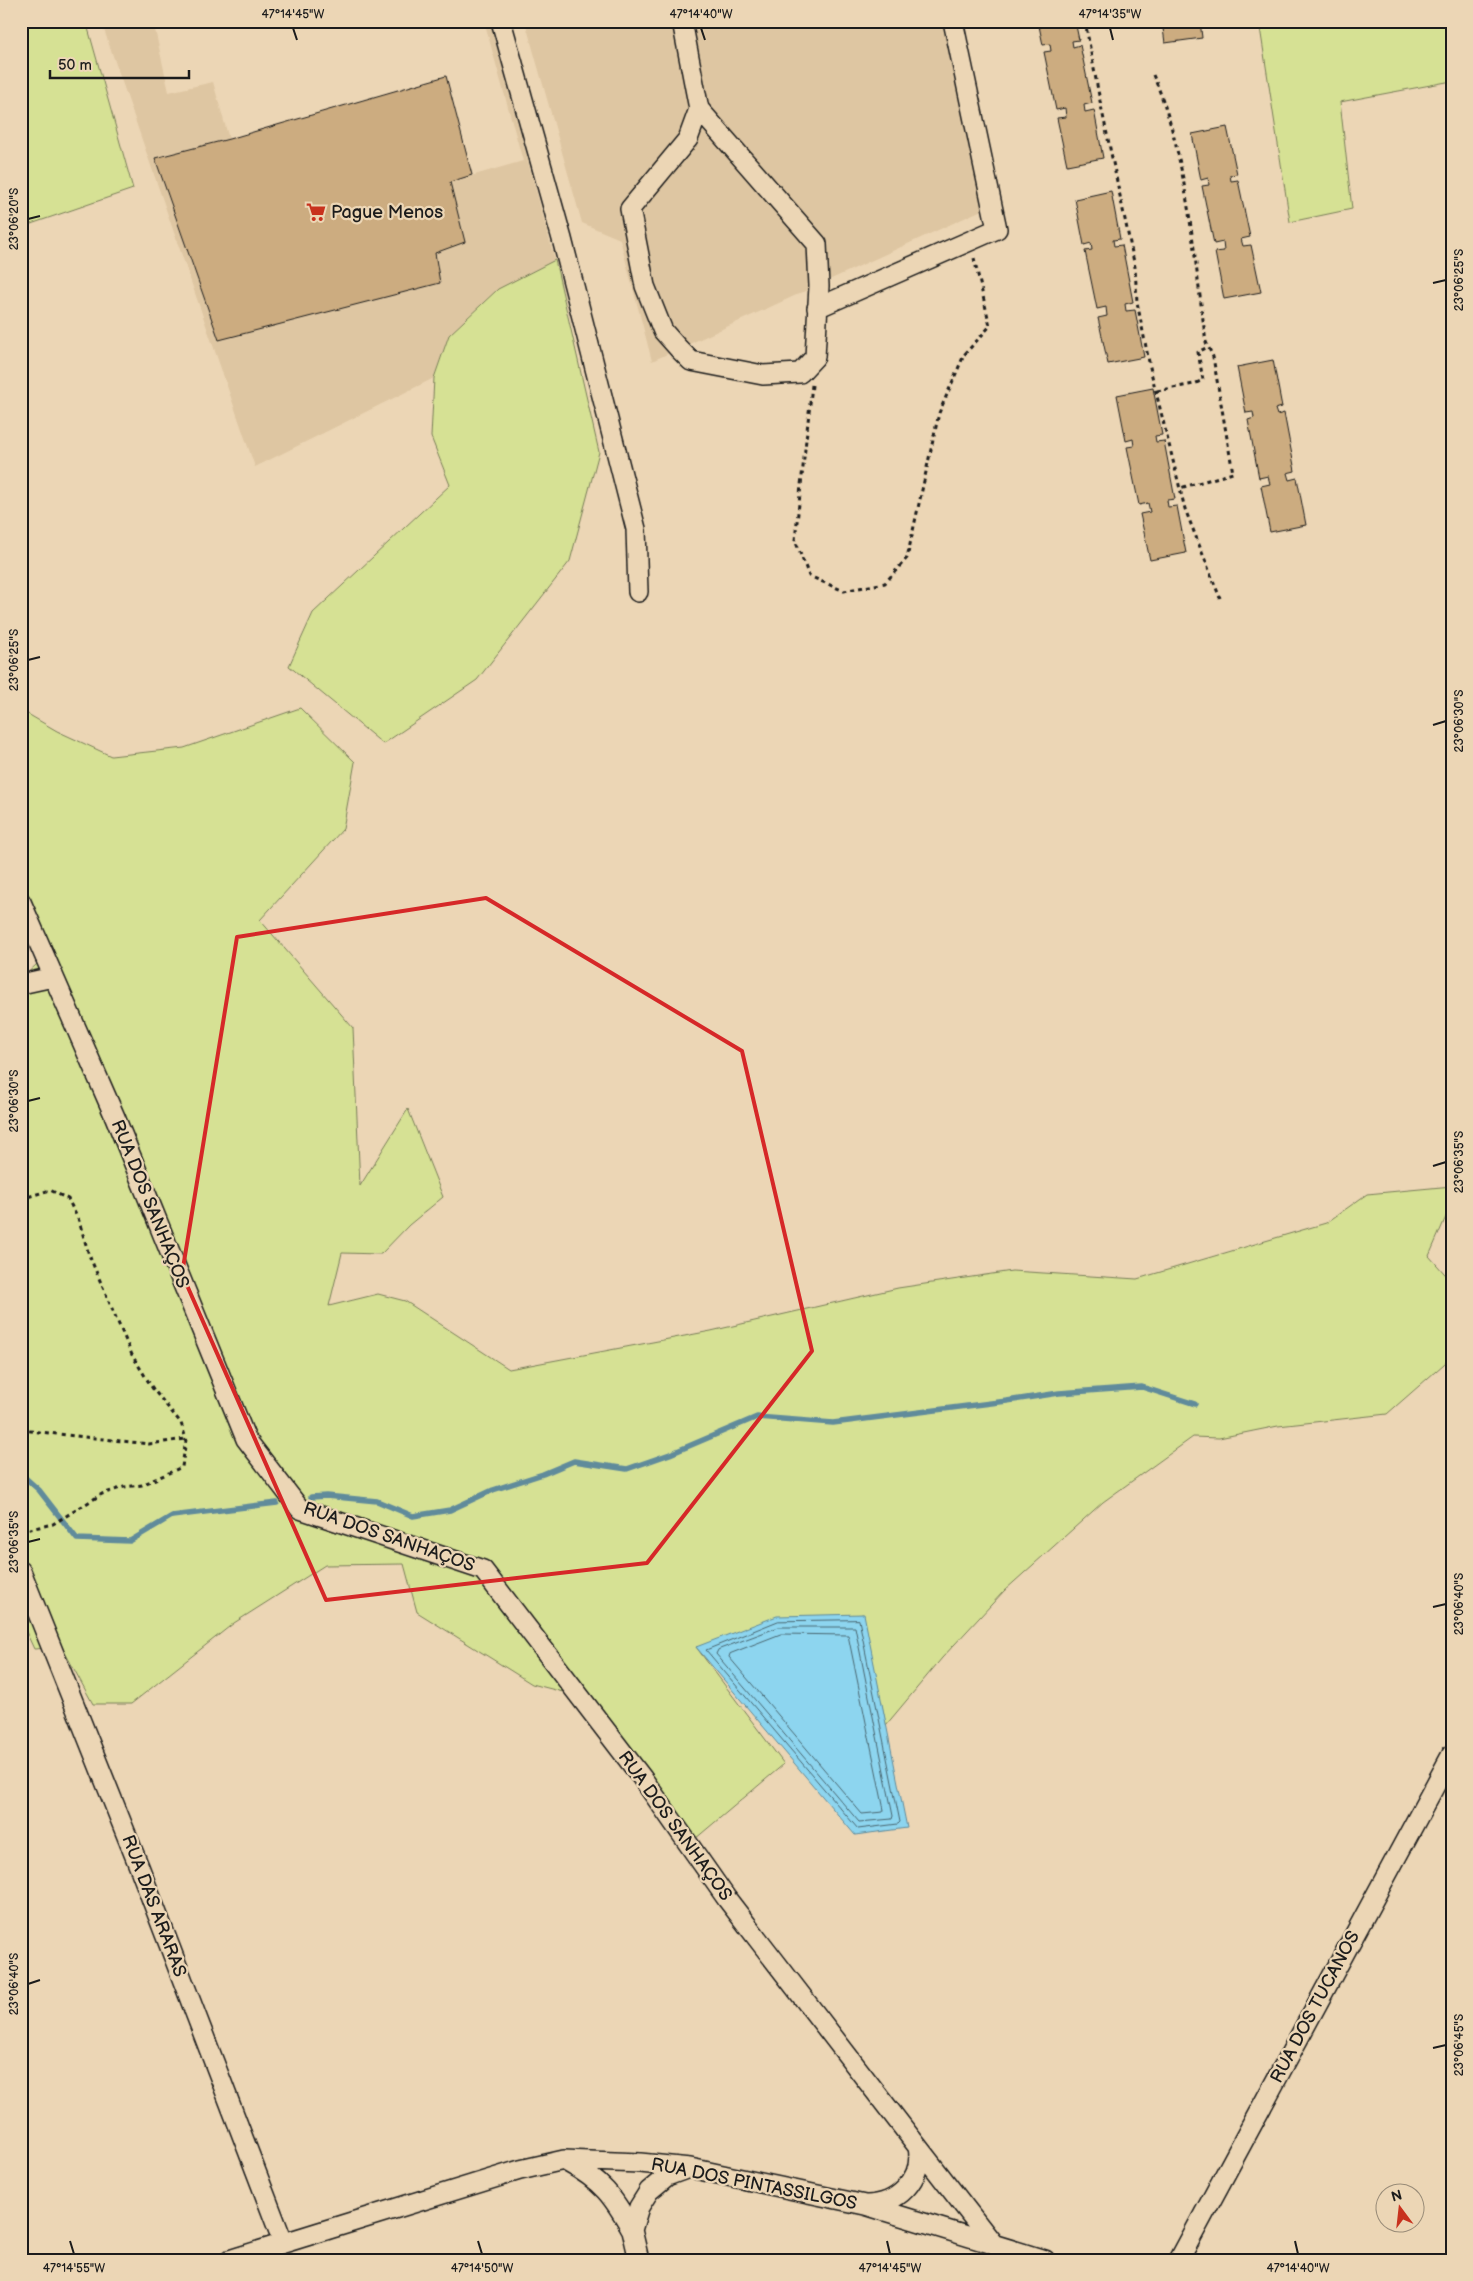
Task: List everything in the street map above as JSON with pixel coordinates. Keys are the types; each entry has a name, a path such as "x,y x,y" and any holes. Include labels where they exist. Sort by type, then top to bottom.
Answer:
{"street":[{"path":"501,21 564,248 636,530 638,592"},
{"path":"682,21 699,109 817,244 819,286 815,357 800,373 763,375 691,361 663,331 645,286 630,209 688,139 699,109"},
{"path":"817,308 998,229 953,21"},
{"name":"RUA DOS SANHAÇOS","path":"21,902 52,977 115,1118 246,1439 300,1509 483,1570 643,1779 727,1899 995,2246"},
{"path":"21,941 30,923"},
{"path":"21,984 52,977"},
{"name":"RUA DAS ARARAS","path":"21,1570 133,1851 283,2242"},
{"name":"RUA DOS TUCANOS","path":"1179,2260 1452,1754"},
{"path":"865,2205 879,2205 892,2200 905,2190 915,2174 920,2160 918,2147"},
{"path":"564,2160 588,2173 616,2200 632,2230 639,2260"},
{"name":"RUA DOS PINTASSILGOS","path":"229,2260 520,2170 564,2160 640,2163 690,2168 865,2205 1045,2260"},
{"path":"632,2230 639,2207 649,2191 667,2176 690,2168"}],"path":[{"path":"1085,21 1135,267 1137,302 1157,391 1185,508 1220,598"},
{"path":"1153,75 1161,93 1182,173 1208,347 1213,357 1233,474 1180,488"},
{"path":"815,357 794,540 809,576 844,591 885,583 907,558 939,413 964,355 990,326 970,242"},
{"path":"1157,391 1203,380 1198,352 1208,347"},
{"path":"21,1199 50,1190 68,1199 79,1221 89,1255 132,1355 153,1389 180,1423 186,1439 182,1467 142,1485 124,1487 102,1494 53,1524 21,1531"},
{"path":"21,1430 149,1444 186,1439"}],"highlighted area":[{"path":"486,898 742,1051 812,1351 647,1563 326,1600 182,1274 237,937"}],"shaded area":[{"path":"101,21 153,21 169,92 213,82 229,139 155,158 219,340 440,283 435,253 465,242 450,182 523,161 484,21 490,21 555,260 498,289 449,335 434,378 255,467"},
{"path":"525,21 942,21 984,209 652,361 620,239 582,223"}],"green space":[{"path":"21,21 86,21 133,189 25,226 21,230"},
{"path":"1259,21 1452,21 1452,81 1340,102 1352,209 1290,222"},
{"path":"555,260 599,452 570,561 477,680 383,744 289,666 313,613 450,485 431,437 434,378 449,335 498,289"},
{"path":"300,708 355,762 343,829 260,920 353,1028 360,1186 408,1109 443,1197 409,1225 381,1254 342,1253 329,1306 378,1294 405,1301 509,1369 711,1331 898,1288 1012,1271 1137,1279 1326,1223 1367,1194 1452,1186 1452,1203 1429,1256 1452,1282 1452,1357 1387,1414 1278,1426 1219,1438 1193,1437 1103,1502 1004,1591 942,1658 886,1725 863,1614 696,1647 784,1764 695,1839 590,1699 532,1684 417,1612 404,1564 325,1565 234,1623 131,1704 93,1704 62,1647 34,1649 21,1621 21,979 37,964 31,912 21,886 21,713 26,713 57,731 111,756 184,748"}],"water":[{"path":"864,1614 907,1828 855,1835 696,1647 777,1616"}],"building":[{"path":"1038,21 1075,21 1079,40 1072,41 1073,47 1080,45 1092,103 1084,105 1085,112 1094,110 1103,158 1067,165 1057,118 1066,117 1065,108 1056,110 1044,52 1051,51 1050,44 1043,45"},
{"path":"1162,21 1200,21 1202,38 1165,43"},
{"name":"Pague Menos","path":"446,76 472,175 450,182 465,242 435,253 440,283 219,340 155,158 229,139"},
{"path":"1227,127 1237,174 1230,175 1231,181 1238,180 1250,237 1241,239 1243,246 1251,245 1261,292 1224,299 1215,252 1224,251 1223,242 1214,244 1202,186 1209,185 1208,178 1201,180 1192,134"},
{"path":"1111,191 1120,239 1113,240 1114,246 1122,245 1133,302 1125,304 1126,311 1135,310 1144,357 1108,364 1098,318 1107,316 1106,307 1097,309 1085,251 1092,250 1091,243 1084,245 1075,199"},
{"path":"1273,360 1282,407 1275,409 1277,415 1284,413 1295,471 1287,473 1289,480 1297,478 1306,525 1270,532 1261,486 1270,484 1268,476 1259,478 1248,420 1254,418 1253,412 1246,413 1237,367"},
{"path":"1153,388 1162,435 1155,436 1156,442 1164,441 1175,499 1167,500 1168,507 1177,506 1186,553 1150,560 1140,514 1150,512 1148,503 1139,505 1127,447 1134,446 1133,439 1126,441 1117,395"}],"waterway":[{"path":"311,1497 326,1496 377,1501 413,1516 450,1510 493,1490 543,1474 574,1461 627,1469 670,1454 757,1417 833,1423 1059,1393 1142,1387 1195,1404"},
{"path":"21,1474 39,1490 77,1539 130,1541 172,1516 277,1503"}],"place":[{"name":"Pague Menos","path":"316,212"}]}
